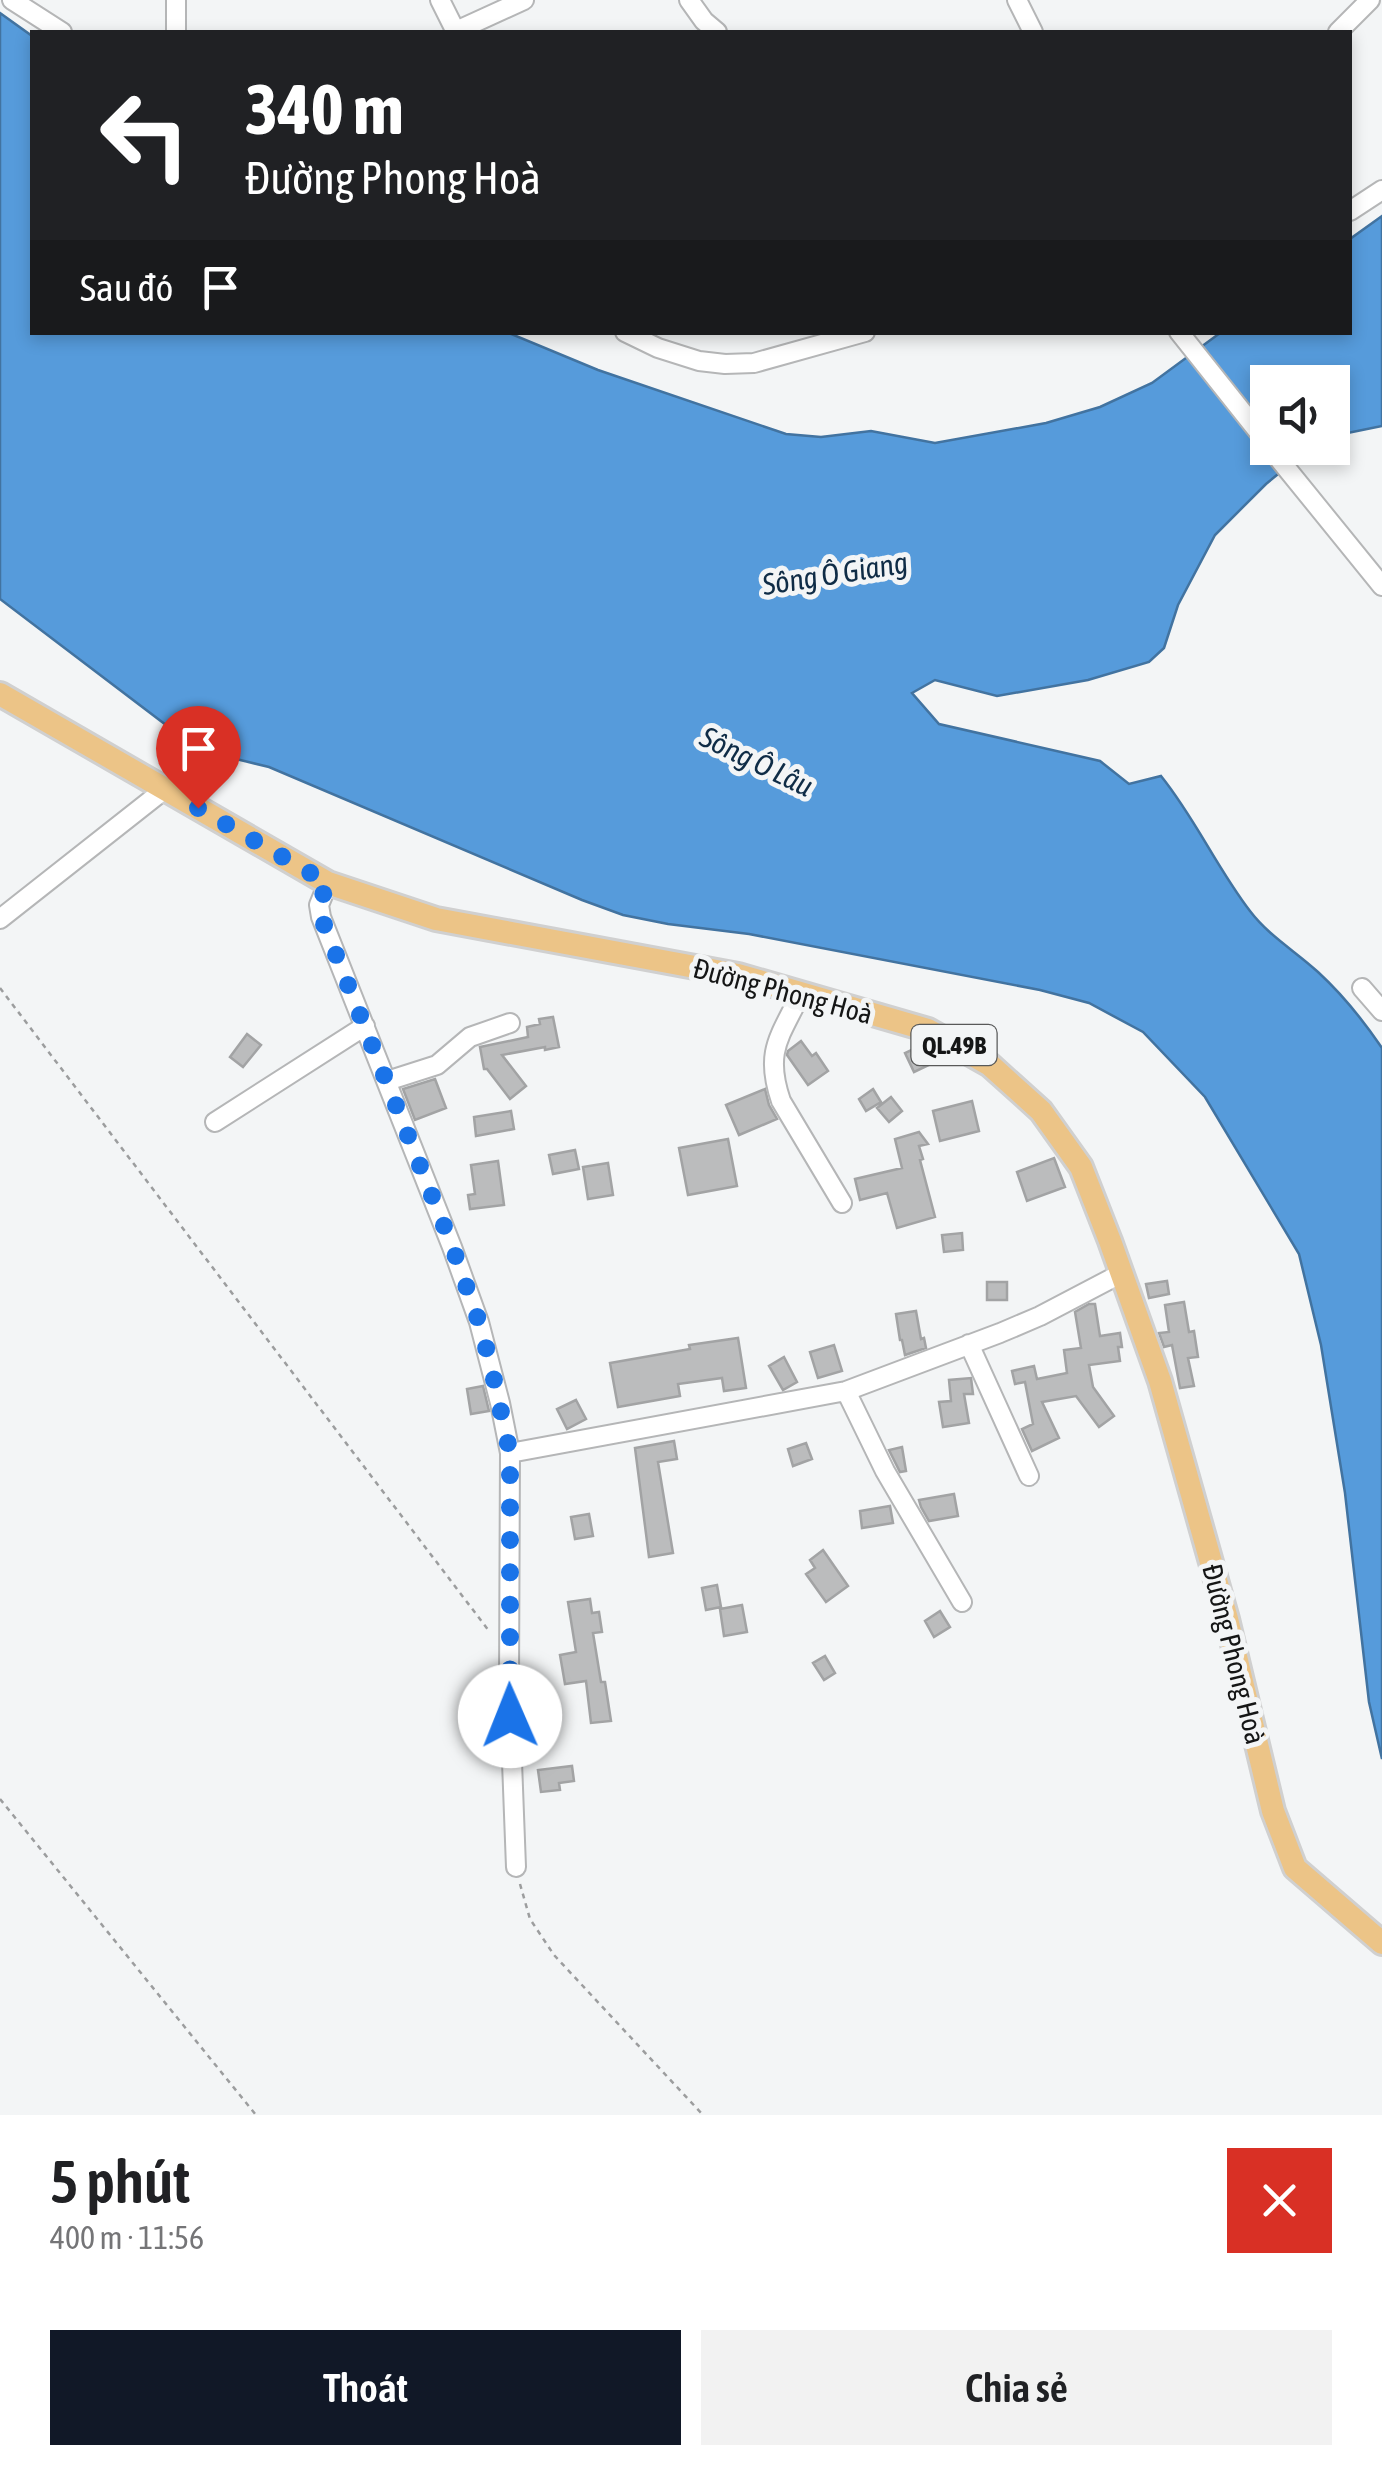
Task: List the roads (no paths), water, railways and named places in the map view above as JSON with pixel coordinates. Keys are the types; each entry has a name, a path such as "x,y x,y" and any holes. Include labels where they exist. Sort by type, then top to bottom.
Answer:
{"main road":[{"name":"Đường Phong Hoà","path":"0,694 328,883 436,919 738,975 928,1030 990,1065 1041,1112 1080,1167 1122,1273 1160,1381 1227,1619 1274,1811 1295,1868 1382,1944"}],"street":[{"path":"12,0 59,30"},
{"path":"176,0 176,30"},
{"path":"440,0 454,30"},
{"path":"459,30 524,0"},
{"path":"689,0 715,30"},
{"path":"1017,0 1032,30"},
{"path":"1340,30 1370,0"},
{"path":"1352,210 1382,190"},
{"path":"631,335 699,362 725,364 754,363 854,335"},
{"path":"1181,335 1250,422"},
{"path":"1285,465 1382,586"},
{"path":"0,919 165,789"},
{"path":"328,883 319,904 321,917 479,1322 510,1453 509,1683 516,1867"},
{"path":"1362,988 1382,1011"},
{"path":"801,993 774,1050 776,1084 842,1204"},
{"path":"387,1081 437,1065 470,1037 510,1023"},
{"path":"215,1122 365,1026"},
{"path":"510,1453 846,1391 1040,1316 1122,1273"},
{"path":"969,1344 1028,1476"},
{"path":"846,1391 885,1471 962,1602"}],"water":[{"path":"0,13 30,35 30,335 514,335 598,370 786,434 821,437 871,431 935,443 1046,423 1100,407 1152,383 1217,335 1352,335 1352,238 1382,216 1382,426 1350,433 1350,365 1250,365 1250,465 1289,465 1215,535 1178,605 1164,648 1149,662 1088,680 997,696 935,680 912,693 939,724 1100,761 1129,784 1161,776 1250,911 1336,990 1382,1048 1382,1759 1369,1702 1345,1493 1321,1345 1299,1254 1205,1097 1143,1032 1089,1003 1040,990 749,934 623,915 269,767 199,750 0,599"}],"water label":[{"name":"Sông Ô Giang","path":"835,573"},
{"name":"Sông Ô Lâu","path":"757,761"}]}
